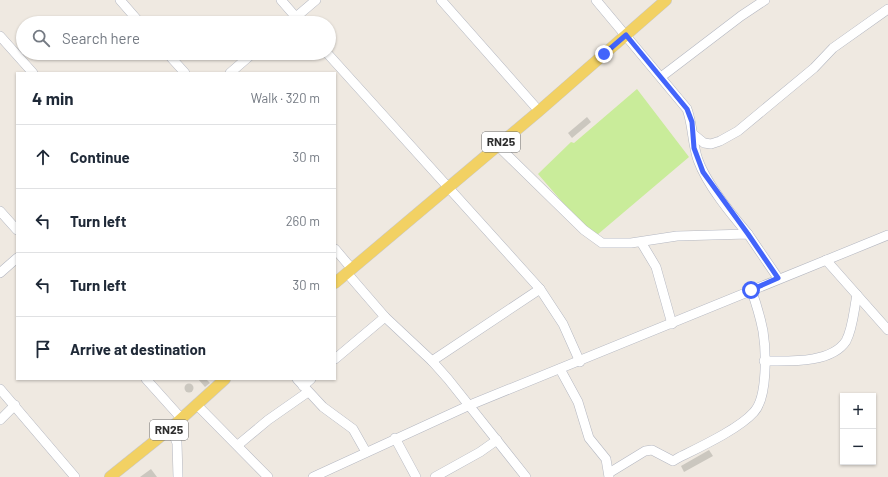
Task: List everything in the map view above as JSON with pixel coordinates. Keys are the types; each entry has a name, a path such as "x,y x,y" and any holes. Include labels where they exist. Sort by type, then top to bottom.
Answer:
{"main road":[{"name":"RN25","path":"336,282 446,187 539,111 666,0"},
{"name":"RN25","path":"110,477 171,428 224,380"}],"street":[{"path":"120,0 134,16"},
{"path":"280,0 291,16"},
{"path":"300,16 316,0"},
{"path":"441,0 539,111"},
{"path":"596,0 687,109 692,122 698,160 703,172 778,278"},
{"path":"661,77 741,16 765,0"},
{"path":"693,134 704,143 711,144 720,141 738,131 814,68 833,48 888,9"},
{"path":"0,36 16,54"},
{"path":"21,60 32,72"},
{"path":"173,60 184,72"},
{"path":"231,72 245,60"},
{"path":"334,60 446,187 480,220 498,244 540,289 563,324 580,362"},
{"path":"497,145 584,230 602,243 641,242 677,236 748,234"},
{"path":"0,210 16,229"},
{"path":"313,477 395,438 470,405 580,362 778,278 888,235"},
{"path":"641,242 656,267 672,324"},
{"path":"336,250 385,317 432,361 470,405 526,477"},
{"path":"0,272 16,259"},
{"path":"826,260 888,330"},
{"path":"432,361 540,289"},
{"path":"560,369 578,402 589,438 606,459 609,475 645,451 652,450 673,461 738,424 754,413 760,404 763,394 763,332 751,290"},
{"path":"764,361 819,358 836,349 846,341 852,322 857,295"},
{"path":"336,358 385,317"},
{"path":"147,380 181,418"},
{"path":"238,445 268,420 303,386 323,406 353,429 366,452"},
{"path":"0,389 75,477"},
{"path":"0,420 15,405"},
{"path":"197,405 268,477"},
{"path":"171,428 177,443 178,477"},
{"path":"395,438 416,477"},
{"path":"435,477 480,452 497,440"}],"green space":[{"path":"637,89 689,157 597,235 583,226 538,174 571,142 574,143"}],"building":[{"path":"587,117 591,122 572,138 568,133"},
{"path":"199,380 207,380 210,383 205,387"},
{"path":"187,384 191,384 193,388 191,392 187,392 185,390 185,386"},
{"path":"709,450 713,456 684,472 681,466"},
{"path":"151,469 157,477 140,477"}],"route":[{"path":"604,54 626,35 687,109 692,122 694,148 703,172 778,278 751,290"}]}
